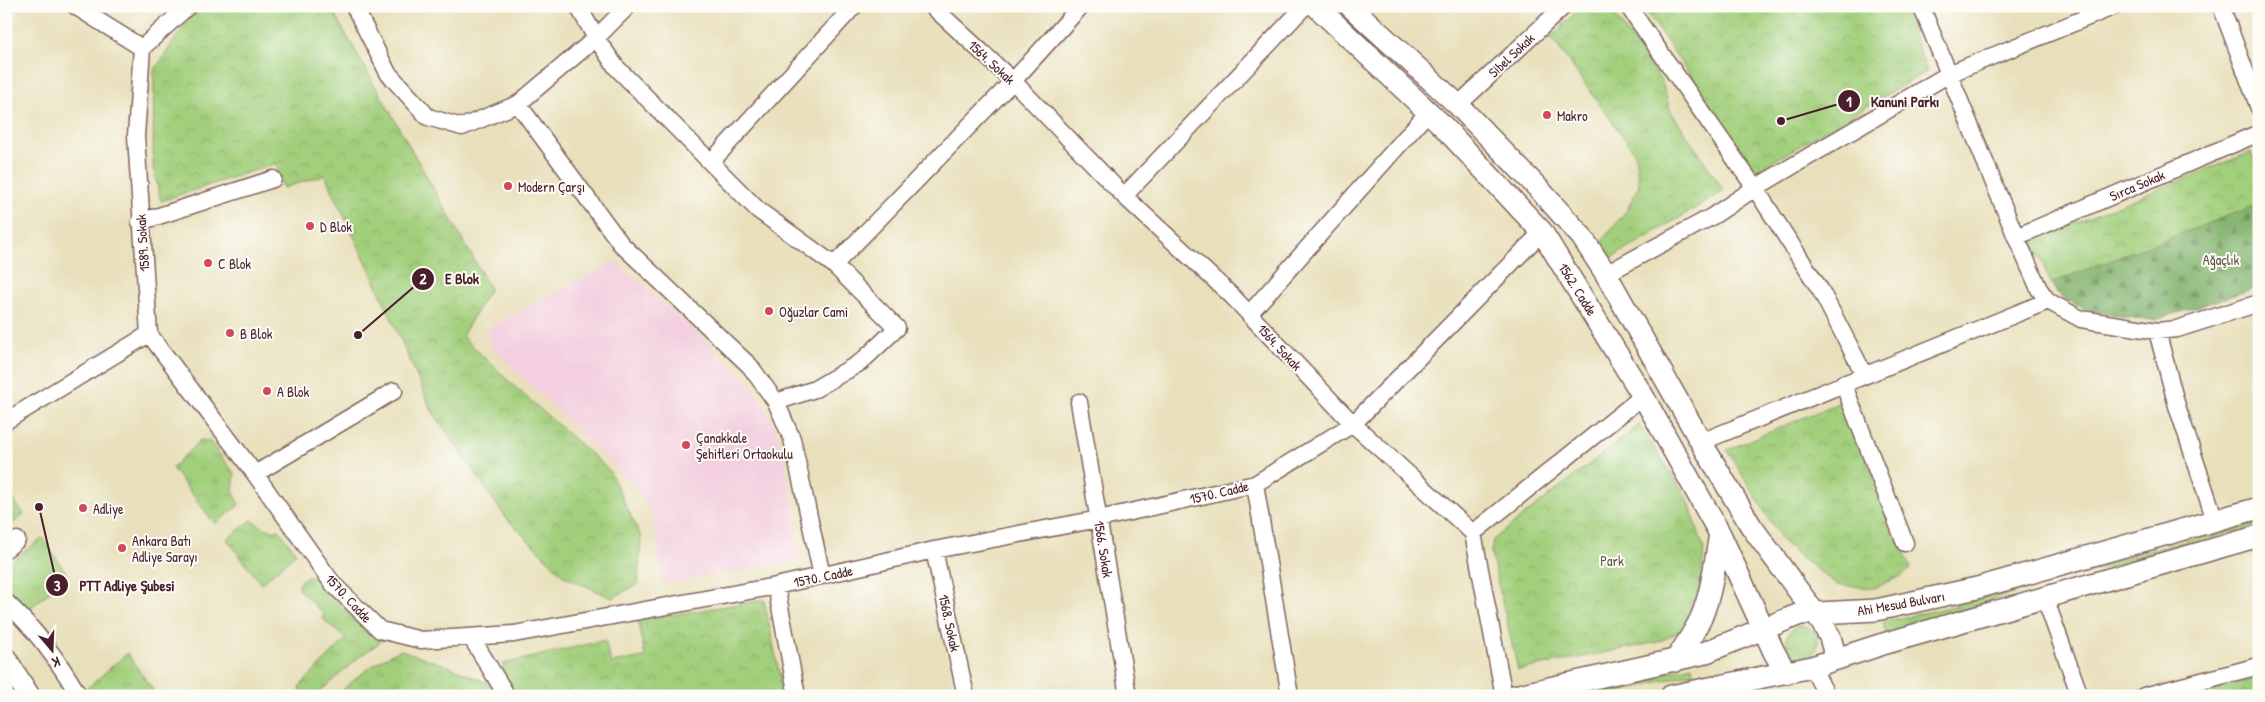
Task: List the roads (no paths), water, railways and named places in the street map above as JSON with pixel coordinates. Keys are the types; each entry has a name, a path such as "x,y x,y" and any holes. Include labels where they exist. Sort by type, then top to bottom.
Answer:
{"main road":[{"name":"1562. Cadde","path":"1316,6 1428,112 1542,232 1643,396 1720,534 1774,652 1786,673"},
{"path":"1350,6 1458,105 1582,237 1606,274 1751,526 1830,637 1836,660"},
{"name":"Ahi Mesud Bulvarı","path":"1514,696 1675,661 1716,648 1789,617 1814,612 1876,610 1925,601 2259,508"},
{"path":"1675,661 1702,616 1709,596 1720,534"},
{"path":"1671,696 1812,667 2259,536"},
{"path":"6,659 29,696"}],"street":[{"path":"75,6 142,48 188,6"},
{"path":"354,6 388,73 428,117 462,127 518,104 596,38 628,6"},
{"path":"578,6 596,38 616,67 758,210 834,265 896,328 861,362 815,389 776,402"},
{"path":"711,162 854,6"},
{"name":"1564. Sokak","path":"932,6 1013,81 1124,196 1249,314 1353,424 1473,532"},
{"path":"834,265 1013,81 1081,6"},
{"path":"1124,196 1305,6"},
{"name":"Sibel Sokak","path":"1458,105 1564,6"},
{"path":"1628,6 1755,188 1821,291 1864,374"},
{"path":"1921,6 2016,237 2039,289 2048,301 2081,318 2157,331 2177,329 2259,303"},
{"path":"1606,274 1712,216 1755,188 1948,74 2115,6"},
{"path":"2221,6 2259,108"},
{"name":"1589. Sokak","path":"142,48 136,136 140,222 149,334"},
{"path":"518,104 621,244 750,366 776,402 792,439 822,576"},
{"path":"1249,314 1428,112"},
{"name":"Sırca Sokak","path":"2016,237 2259,133"},
{"path":"140,222 273,179"},
{"name":"1570. Cadde","path":"149,334 255,474 334,584 380,630 421,640 514,634 776,586 934,550 1099,519 1255,484 1353,424 1542,232"},
{"path":"1701,442 1864,374 2048,301"},
{"path":"2157,331 2177,406 2215,520"},
{"path":"6,421 149,334"},
{"path":"1843,383 1905,543"},
{"path":"255,474 394,392"},
{"path":"1504,696 1473,532 1643,396"},
{"name":"1566. Sokak","path":"1079,402 1128,696"},
{"path":"1255,484 1290,696"},
{"name":"1568. Sokak","path":"934,550 966,696"},
{"path":"776,586 797,696"},
{"path":"2045,598 2080,696"},
{"path":"6,602 39,635 64,670 79,696"},
{"path":"471,637 508,696"},
{"path":"2144,696 2259,666"},
{"path":"1812,667 1828,696"}],"place":[{"name":"Makro","path":"1547,115"},
{"name":"Kanuni Parkı","path":"1781,121"},
{"name":"Modern Çarşı","path":"508,186"},
{"name":"D Blok","path":"310,226"},
{"name":"C Blok","path":"208,263"},
{"name":"Oğuzlar Cami","path":"769,311"},
{"name":"B Blok","path":"230,333"},
{"name":"E Blok","path":"358,335"},
{"name":"A Blok","path":"267,391"},
{"name":"Çanakkale Şehitleri Ortaokulu","path":"686,445"},
{"name":"PTT Adliye Şubesi","path":"39,507"},
{"name":"Adliye","path":"83,508"},
{"name":"Ankara Batı Adliye Sarayı","path":"122,548"}],"park label":[{"name":"Ağaçlık","path":"2221,259"},
{"name":"Park","path":"1612,560"}]}
